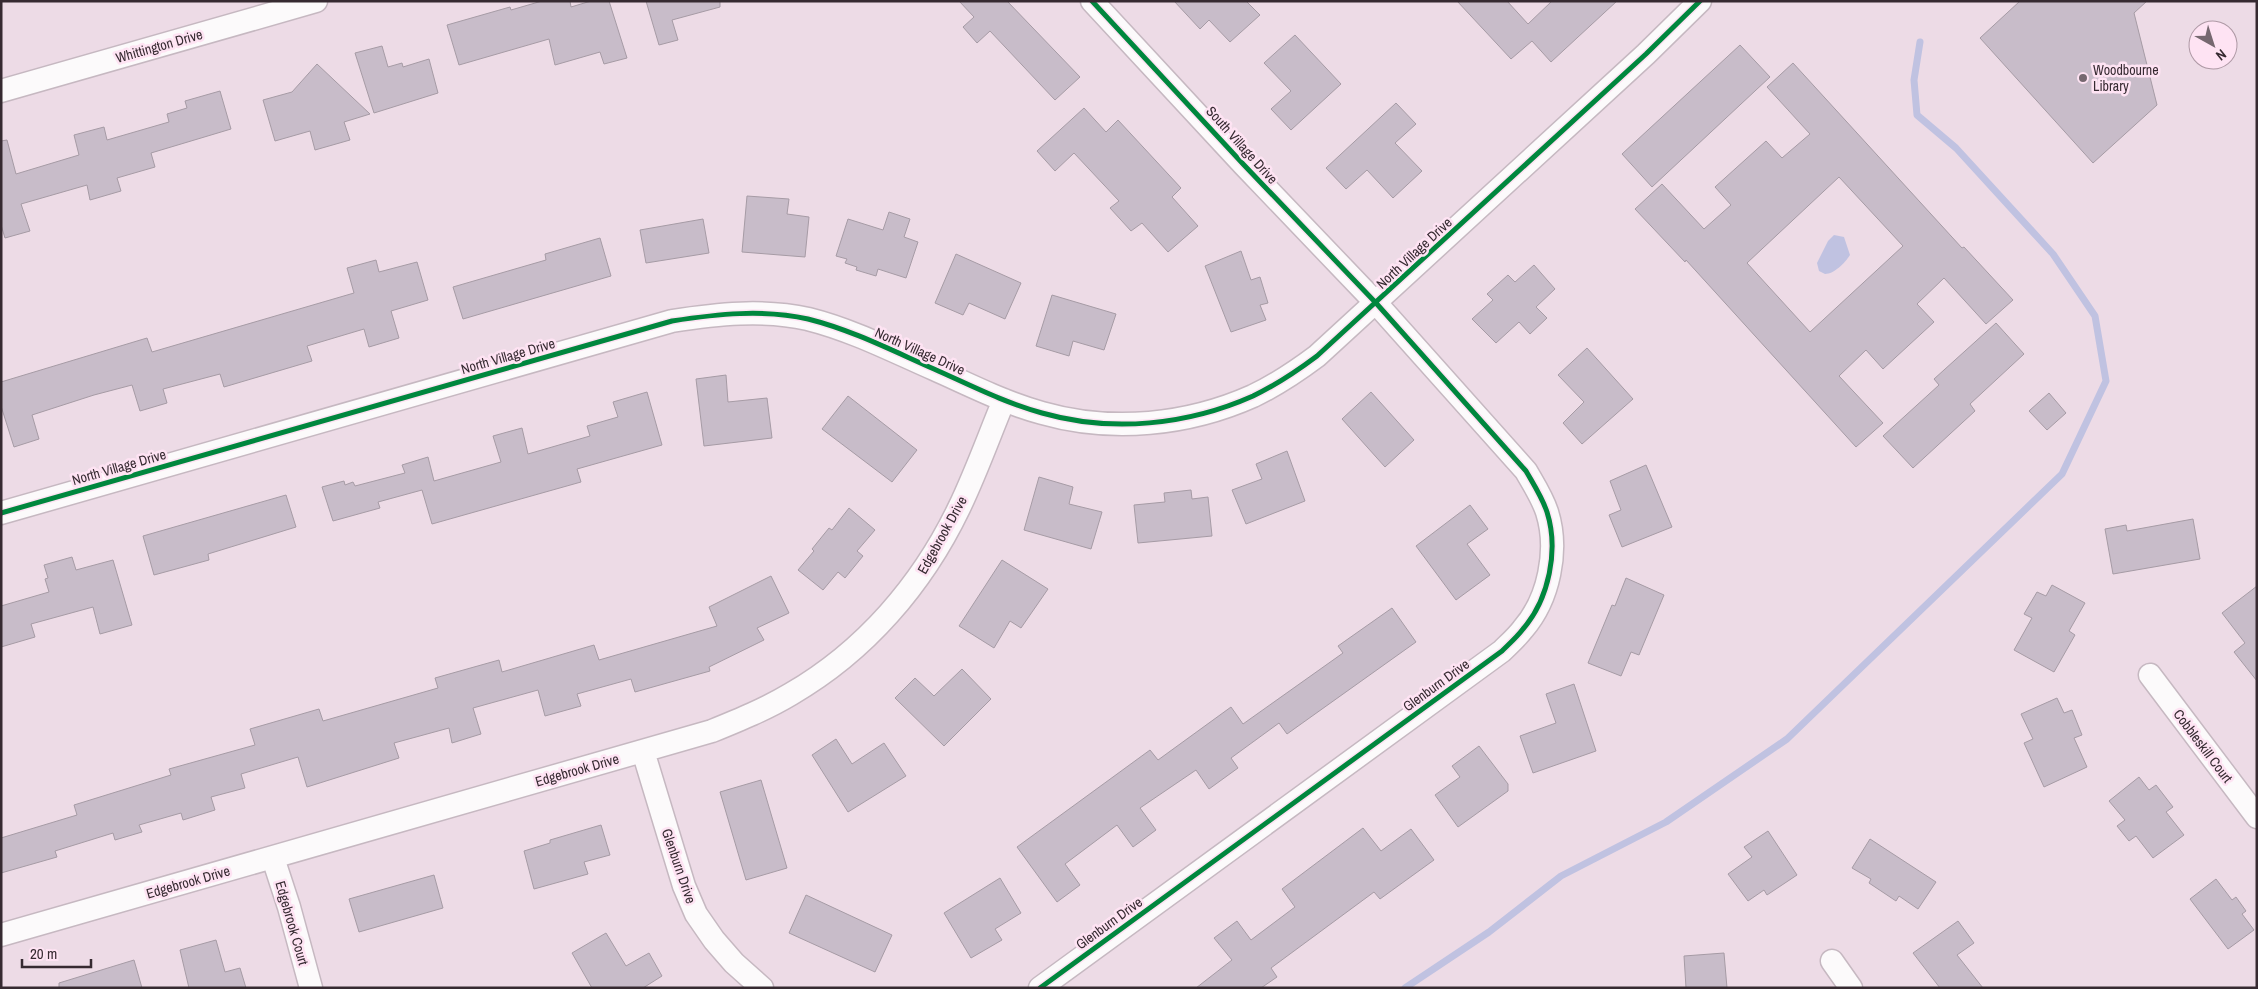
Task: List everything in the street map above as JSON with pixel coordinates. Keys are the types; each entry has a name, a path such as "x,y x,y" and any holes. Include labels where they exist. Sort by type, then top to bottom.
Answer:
{"street":[{"name":"Whittington Drive","path":"1,91 316,1"},
{"name":"South Village Drive","path":"1092,1 1244,166 1376,303"},
{"name":"North Village Drive","path":"1,513 672,321 721,313 770,314 806,319 842,329 1004,400 1043,414 1091,423 1139,424 1184,418 1220,409 1254,395 1287,378 1317,356 1646,54 1700,1"},
{"name":"Glenburn Drive","path":"1040,988 1502,651 1524,628 1537,607 1546,585 1552,561 1552,538 1548,514 1539,492 1526,471 1376,303"},
{"name":"Edgebrook Drive","path":"1,935 712,731 752,714 791,694 828,670 868,637 897,605 932,559 959,508 1004,400"},
{"name":"Cobbleskill Court","path":"2150,675 2257,818"},
{"name":"Glenburn Drive","path":"643,751 684,886 696,914 729,958 762,988"},
{"name":"Edgebrook Court","path":"273,858 311,988"},
{"path":"1832,960 1851,988"}],"water":[{"path":"1834,235 1844,237 1850,255 1839,268 1825,274 1819,271 1817,263 1828,241"}],"building":[{"path":"542,1 570,1 571,7 591,1 609,1 627,58 604,64 600,52 555,65 549,39 459,65 447,25 510,7 511,10"},
{"path":"646,1 720,1 720,7 672,20 678,40 659,45"},
{"path":"959,1 1007,1 1080,77 1055,100 990,31 977,43 963,27 974,17"},
{"path":"1174,1 1246,1 1260,15 1230,42 1209,20 1200,29"},
{"path":"1457,1 1507,1 1528,24 1552,1 1617,1 1551,62 1532,41 1511,59"},
{"name":"Woodbourne Library","path":"2020,1 2147,1 2134,13 2157,105 2093,163 1980,38"},
{"path":"1295,35 1341,84 1291,130 1271,109 1291,91 1264,63"},
{"path":"1740,45 1770,77 1652,187 1622,154"},
{"path":"382,46 388,67 402,63 403,67 429,59 438,93 374,113 355,53"},
{"path":"1793,63 1962,248 1964,247 2013,300 1986,324 1944,278 1917,304 1934,322 1883,369 1866,350 1839,376 1883,423 1856,447 1686,260 1685,262 1635,209 1662,184 1704,229 1731,205 1715,187 1766,141 1782,158 1810,134 1767,87","holes":["1839,177 1903,246 1810,332 1747,263"]},
{"path":"317,64 370,114 344,122 350,140 315,150 310,131 275,141 263,100 292,92"},
{"path":"220,91 231,129 151,153 155,167 117,178 121,191 90,200 87,185 21,204 30,231 5,238 1,225 1,141 7,140 16,174 79,155 74,135 104,127 107,140 169,122 167,114 187,108 185,101"},
{"path":"1396,103 1416,124 1395,143 1422,171 1393,198 1367,170 1346,189 1326,168"},
{"path":"1084,108 1106,132 1118,120 1181,188 1172,197 1198,226 1168,252 1142,223 1131,231 1110,208 1119,201 1074,153 1055,171 1037,151"},
{"path":"747,196 789,199 787,214 809,217 805,257 742,252"},
{"path":"889,212 910,219 904,237 918,242 906,278 878,269 876,276 856,270 857,267 845,263 847,259 836,256 848,219 883,230"},
{"path":"703,219 709,253 646,263 640,230"},
{"path":"600,238 611,276 463,319 453,287 546,260 545,254"},
{"path":"1241,251 1251,280 1260,277 1268,303 1260,305 1266,320 1231,332 1205,266"},
{"path":"956,254 1021,283 1005,319 969,303 963,315 935,303"},
{"path":"376,260 379,272 417,262 428,300 391,311 399,338 369,347 364,329 307,346 312,361 224,387 220,374 163,389 167,403 140,411 132,385 94,395 32,415 39,439 14,447 1,406 1,382 147,338 152,352 354,293 347,268"},
{"path":"1534,265 1555,289 1536,307 1547,318 1530,334 1519,322 1496,343 1472,319 1493,300 1487,294 1508,275 1515,282"},
{"path":"1052,295 1116,314 1104,350 1073,341 1069,356 1036,346"},
{"path":"1996,323 2024,354 1970,404 1975,411 1913,468 1883,436 1939,385 1934,379"},
{"path":"1587,348 1633,399 1582,444 1563,423 1584,402 1558,375"},
{"path":"726,375 728,402 767,398 772,438 704,446 696,379"},
{"path":"647,392 662,445 577,469 581,482 432,524 422,490 378,502 380,508 333,521 322,487 344,481 345,485 353,482 355,486 405,473 402,465 428,457 434,481 501,462 493,436 522,428 528,454 590,436 587,426 618,417 613,402"},
{"path":"1371,392 1414,440 1385,467 1342,419"},
{"path":"2049,393 2066,413 2047,430 2029,411"},
{"path":"848,396 917,450 892,482 822,429"},
{"path":"1287,451 1305,501 1246,524 1232,490 1262,479 1256,464"},
{"path":"1646,465 1672,527 1622,547 1609,515 1621,510 1610,481"},
{"path":"1039,477 1073,487 1069,504 1102,512 1091,549 1024,530"},
{"path":"1191,490 1192,499 1208,497 1212,536 1138,543 1134,505 1165,502 1164,493"},
{"path":"286,495 296,527 208,554 209,560 154,575 143,536"},
{"path":"1470,505 1488,529 1467,544 1490,575 1456,600 1416,546"},
{"path":"849,508 875,530 857,551 863,556 845,578 838,572 823,590 798,570 814,551 812,549 829,528 832,530"},
{"path":"2193,519 2200,559 2113,574 2105,529 2126,525 2127,531"},
{"path":"72,557 76,570 113,560 132,625 100,634 93,607 31,624 35,637 1,647 1,606 49,592 45,579 48,578 44,565"},
{"path":"1002,560 1048,589 1021,628 1010,621 994,648 959,626"},
{"path":"771,576 789,613 757,628 764,640 709,667 710,671 635,692 631,679 577,694 581,706 545,716 538,690 473,708 481,734 452,743 449,728 394,743 399,758 307,787 298,757 241,774 245,788 211,797 215,810 183,820 181,813 139,825 142,832 115,840 113,833 55,851 57,857 1,873 1,838 77,815 74,805 171,775 169,769 255,745 250,729 319,709 323,721 438,688 435,678 499,660 502,672 594,645 599,660 717,626 709,607"},
{"path":"1626,578 1664,595 1639,655 1631,652 1621,676 1588,663 1612,605 1615,606"},
{"path":"2052,585 2085,603 2069,631 2075,635 2054,672 2014,650 2032,618 2024,614 2037,592 2046,596"},
{"path":"2257,586 2257,681 2234,652 2245,643 2222,613"},
{"path":"1392,608 1416,642 1287,734 1279,723 1231,758 1238,768 1209,789 1196,770 1140,808 1156,830 1133,847 1117,825 1065,864 1080,885 1057,902 1017,847 1150,750 1158,760 1231,707 1243,724 1343,653 1338,646"},
{"path":"962,669 991,699 944,746 895,698 915,678 934,696"},
{"path":"1574,684 1596,751 1533,773 1520,736 1556,723 1546,694"},
{"path":"2057,698 2064,713 2072,710 2082,735 2074,738 2087,767 2044,787 2024,743 2033,739 2021,714"},
{"path":"836,739 852,764 884,743 906,776 848,812 812,755"},
{"path":"1479,746 1508,784 1508,791 1458,827 1435,795 1460,777 1452,766"},
{"path":"2139,777 2149,790 2156,785 2173,807 2166,812 2184,835 2153,858 2136,836 2129,841 2117,826 2125,820 2109,801"},
{"path":"761,780 787,868 746,880 720,792"},
{"path":"601,825 610,855 584,862 588,874 534,889 524,851 550,843 550,840"},
{"path":"1363,828 1381,851 1411,829 1434,860 1380,899 1374,892 1271,968 1277,977 1261,988 1196,988 1232,960 1214,938 1237,921 1251,940 1295,907 1282,889"},
{"path":"1768,831 1797,875 1767,895 1764,890 1748,901 1728,874 1752,857 1744,847"},
{"path":"1870,839 1936,882 1918,909 1899,896 1896,901 1869,883 1871,879 1852,868"},
{"path":"434,875 443,908 359,932 349,899"},
{"path":"1000,878 1021,913 995,929 1002,940 971,958 944,913"},
{"path":"2216,879 2232,900 2236,897 2246,911 2242,914 2254,930 2228,949 2190,899"},
{"path":"806,895 892,935 875,972 789,933"},
{"path":"1958,921 1974,943 1957,955 1983,988 1940,988 1913,953"},
{"path":"606,933 626,966 649,953 662,976 643,988 592,988 572,953"},
{"path":"216,940 225,972 240,968 246,988 189,988 180,950"},
{"path":"1724,953 1727,988 1686,988 1684,956"},
{"path":"134,960 142,988 59,988 59,983"}],"waterway":[{"path":"1405,988 1489,932 1561,876 1666,822 1787,739 2062,474 2106,381 2095,316 2053,254 1956,148 1917,115 1914,80 1920,42"}],"cycle path":[{"path":"1040,988 1502,651 1516,638 1532,617 1545,589 1552,558 1552,542 1547,512 1526,471 1376,303 1244,165 1092,1"},
{"path":"1,513 672,321 706,316 757,313 808,319 872,341 1001,399 1028,409 1068,419 1095,423 1149,423 1202,414 1262,392 1317,356 1646,54 1700,1"}],"place":[{"name":"Woodbourne Library","path":"2083,78"}]}
